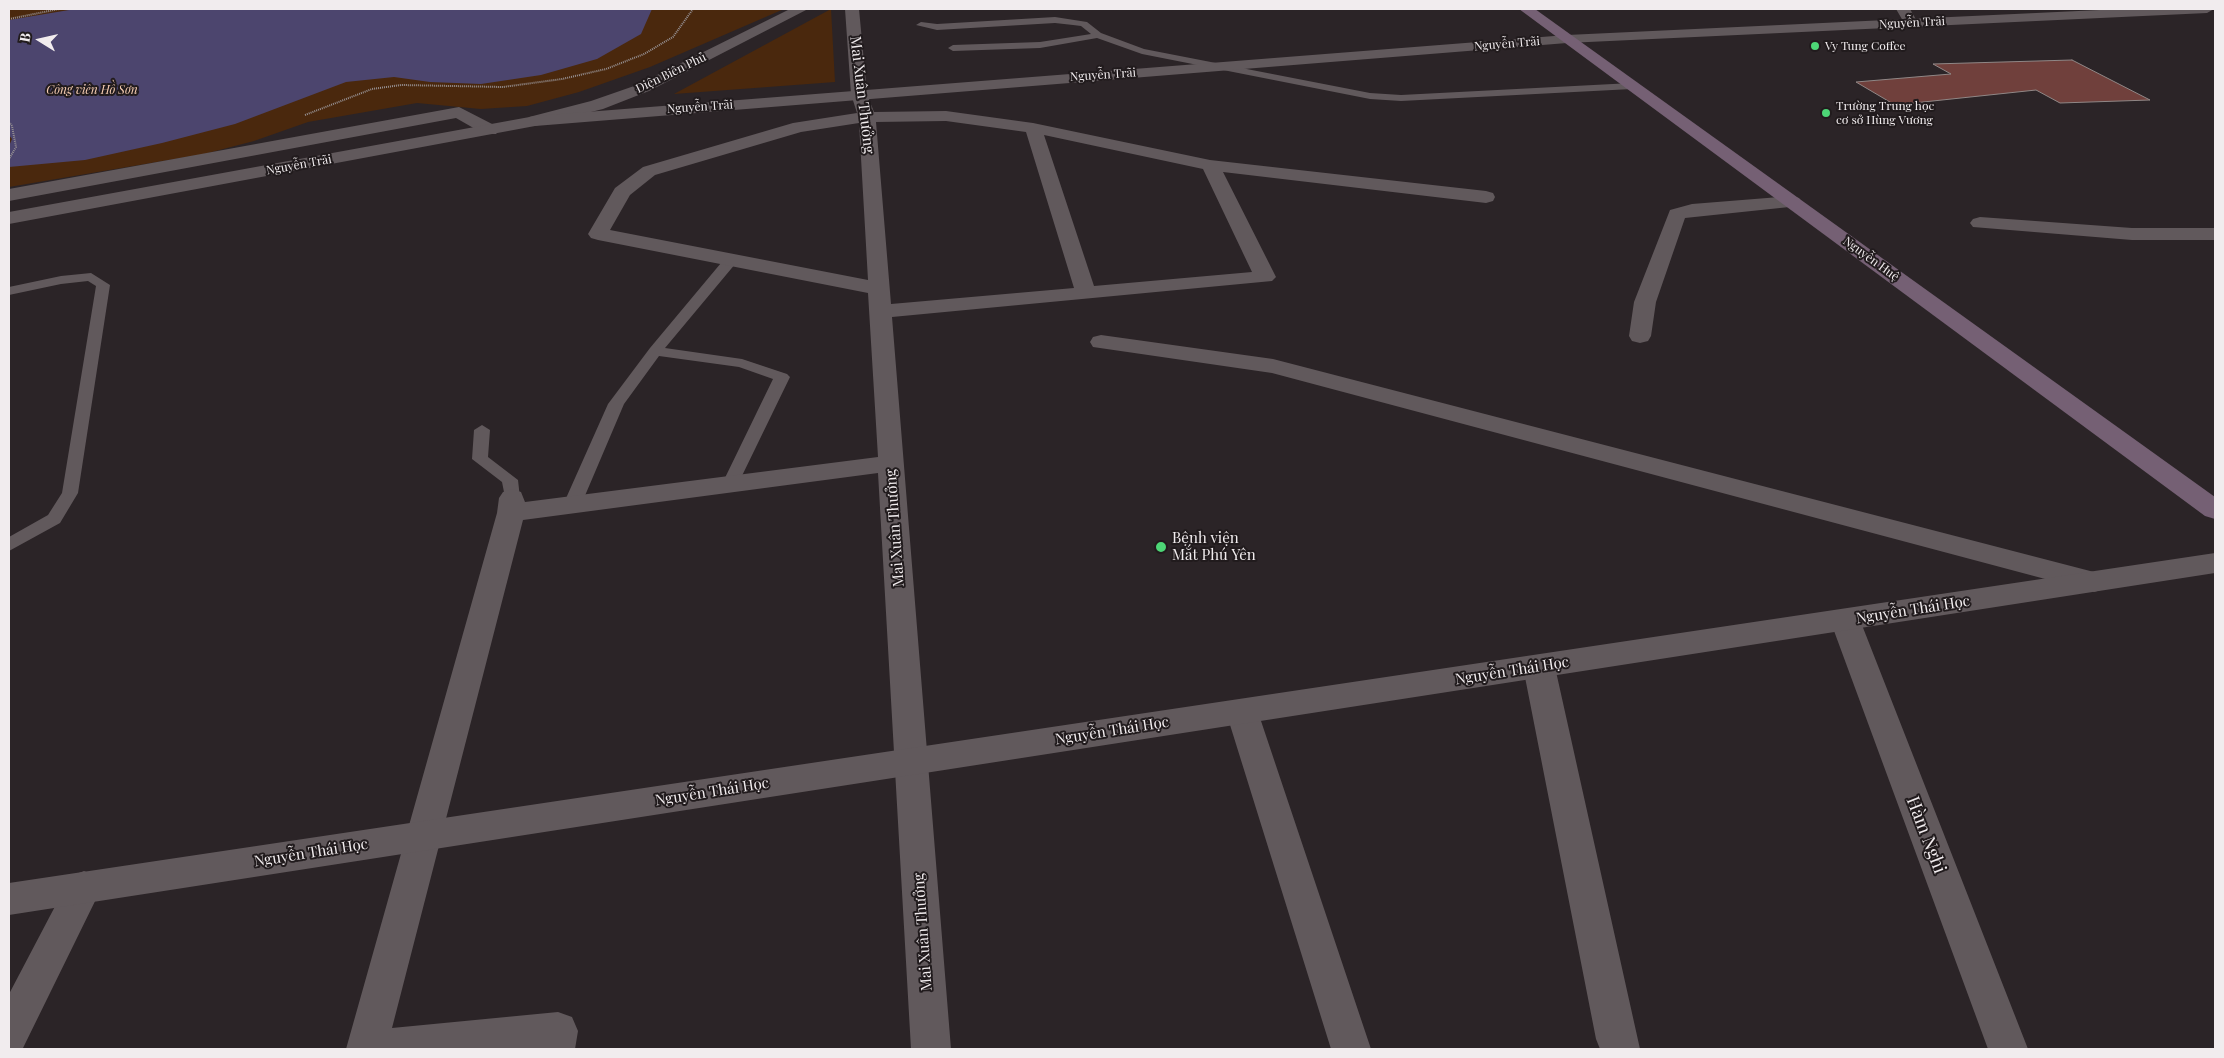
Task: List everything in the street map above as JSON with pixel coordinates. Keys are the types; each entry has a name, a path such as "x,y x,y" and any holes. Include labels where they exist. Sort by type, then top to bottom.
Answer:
{"main road":[{"name":"Nguyễn Huệ","path":"1526,9 2215,510"}],"street":[{"name":"Điện Biên Phủ","path":"535,122 597,105 643,88 801,9"},
{"name":"Mai Xuân Thưởng","path":"852,9 863,106 880,300 931,1049"},
{"path":"1904,9 1911,23"},
{"name":"Nguyễn Trãi","path":"9,218 535,122 863,106 1218,66 1568,39 2207,9"},
{"path":"1210,165 1265,277 1086,293 880,300 731,260 598,234 622,192 649,171 863,106 1033,128 1210,165 1486,197"},
{"path":"9,194 459,112 490,130"},
{"path":"1033,128 1086,293"},
{"path":"1640,336 1645,302 1677,214 1692,210 1792,202"},
{"path":"1980,223 2132,234 2215,234"},
{"path":"1101,342 1185,352 1273,366 2094,582"},
{"path":"366,1049 511,505 572,504 890,463"},
{"name":"Nguyễn Thái Học","path":"9,900 84,887 2215,563"},
{"name":"Hàm Nghi","path":"1845,620 2008,1049"},
{"path":"1539,667 1616,1040 1620,1049"},
{"path":"1242,712 1351,1049"},
{"path":"9,1034 84,887"},
{"path":"377,1049 558,1031 555,1049"}],"lane":[{"path":"921,25 937,27 1064,21 1084,24 1098,35 1142,50 1331,90 1370,96 1401,98 1632,86"},
{"path":"953,48 1040,45 1073,41 1098,35"},
{"path":"572,504 616,404 655,351 731,260"},
{"path":"9,291 61,280 91,277 103,285 70,493 54,519 9,545"},
{"path":"655,351 742,363 782,377 730,484"},
{"path":"482,430 480,459 510,480 511,505"}],"path":[{"path":"9,19 59,9"},
{"path":"9,122 12,126 16,147 9,159"}],"green space":[{"name":"Công viên Hồ Sơn","path":"9,9 784,9 650,67 579,92 527,106 481,109 417,103 308,122 254,141 204,154 9,187"},
{"path":"831,9 835,82 674,94"}],"shaded area":[{"name":"Công viên Hồ Sơn","path":"75,9 652,9 641,34 597,59 541,75 481,84 430,82 394,77 346,82 235,124 162,143 85,160 9,167 9,146 12,139 9,135 9,20"}],"building":[{"path":"2072,60 2150,100 2060,103 2036,90 1895,105 1856,82 1951,74 1933,64"}],"place":[{"name":"Vy Tung Coffee","path":"1815,46"},
{"name":"Trường Trung học cơ sở Hùng Vương","path":"1826,113"},
{"name":"Bệnh viện Mắt Phú Yên","path":"1161,547"}]}
